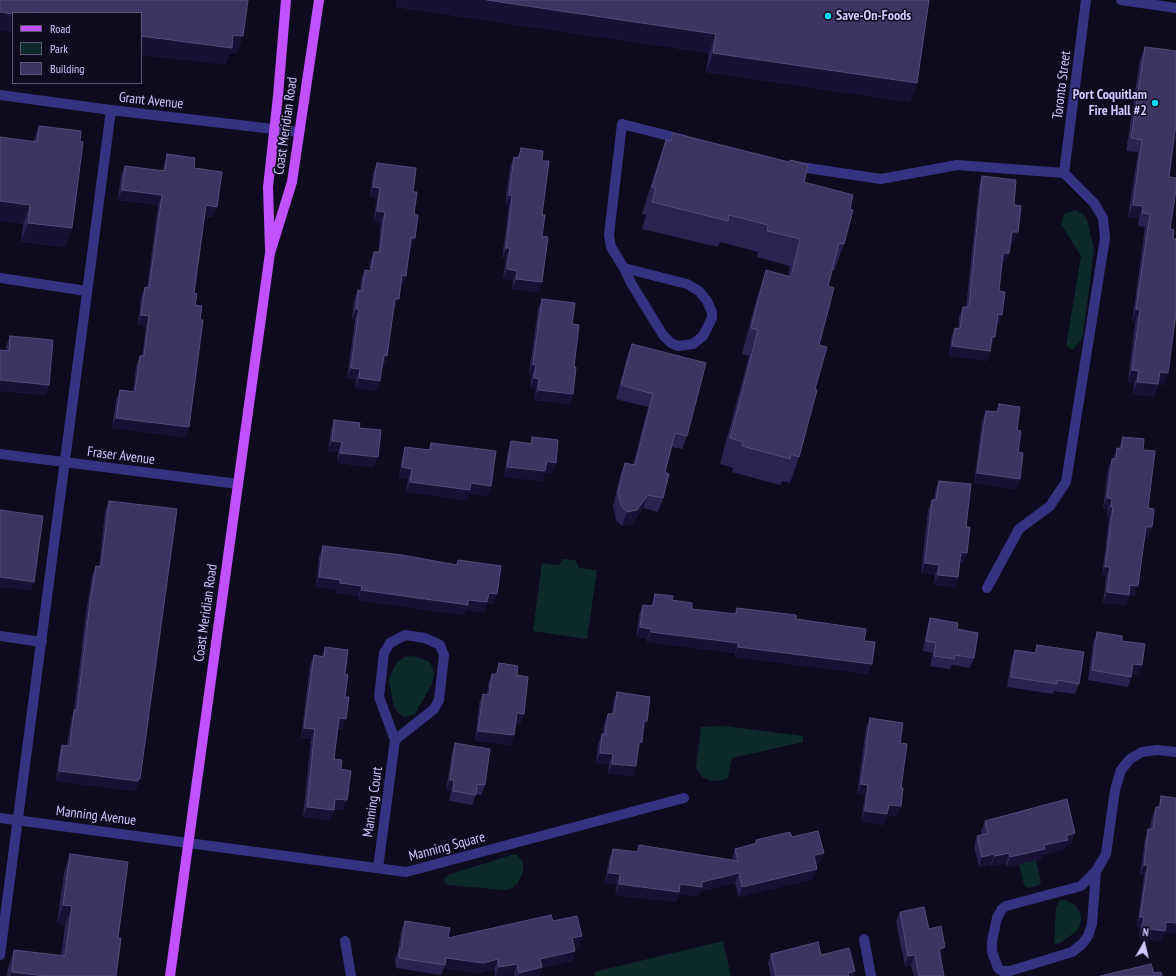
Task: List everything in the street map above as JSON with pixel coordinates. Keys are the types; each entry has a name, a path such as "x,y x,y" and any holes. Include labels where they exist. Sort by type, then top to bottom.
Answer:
{"main road":[{"name":"Coast Meridian Road","path":"270,254 268,187 286,0"},
{"name":"Coast Meridian Road","path":"170,976 270,254 292,182 319,0"}],"street":[{"name":"Toronto Street","path":"1064,173 1086,0"},
{"path":"1121,0 1176,8"},
{"name":"Grant Avenue","path":"0,95 110,110 299,132"},
{"path":"0,955 16,820 42,642 110,110"},
{"path":"624,268 687,284 699,291 707,301 712,312 712,318 703,336 693,344 678,346 671,343 663,335 631,283 611,246 609,230 622,124 692,142"},
{"path":"784,165 881,179 957,165 1064,173 1094,203 1103,218 1105,238 1066,482 1050,506 1019,529 987,588"},
{"path":"0,278 87,291"},
{"name":"Fraser Avenue","path":"0,454 238,484"},
{"name":"Manning Court","path":"378,868 395,740 379,697 384,653 390,643 405,635 426,638 440,645 444,655 439,700 434,709 395,740"},
{"path":"0,636 42,642"},
{"path":"1096,871 1092,924 1088,936 1082,944 1072,952 1010,971 1002,971 998,968 992,952 992,942 997,918 1002,909 1006,906 1081,886 1096,871 1106,854 1115,790 1120,770 1130,759 1142,752 1157,750 1176,752"},
{"name":"Manning Square","path":"188,842 406,872 684,798"},
{"name":"Manning Avenue","path":"0,818 188,842"},
{"path":"864,939 871,976"},
{"path":"345,941 351,976"}],"green space":[{"path":"1075,210 1083,214 1087,220 1094,249 1083,335 1080,342 1072,350 1066,346 1081,256 1061,224 1064,214"},
{"path":"563,559 575,560 579,568 597,570 587,639 533,631 542,563 559,565"},
{"path":"414,656 430,662 434,673 432,684 415,714 405,717 397,712 393,703 389,680 395,665 404,657"},
{"path":"723,726 803,736 803,742 732,758 728,778 711,781 702,777 696,768 701,727"},
{"path":"511,855 517,855 523,862 523,872 518,883 512,888 505,890 448,885 445,883 444,879 448,875"},
{"path":"1036,860 1041,883 1037,886 1028,888 1024,885 1019,864"},
{"path":"1060,900 1066,900 1076,906 1081,915 1081,922 1077,931 1060,943 1054,944 1056,908"},
{"path":"723,941 731,976 595,976 594,972"}],"building":[{"path":"0,0 248,0 243,36 233,35 232,48 142,36 142,12 12,12 12,14 0,12"},
{"path":"487,0 929,0 917,83 713,53 716,34"},
{"path":"1145,47 1176,51 1176,130 1169,177 1176,178 1176,190 1170,229 1174,230 1173,238 1176,239 1176,313 1168,373 1160,372 1158,384 1137,382 1139,371 1132,370 1140,310 1136,309 1150,214 1142,213 1143,206 1133,205 1142,140 1131,138"},
{"path":"39,126 81,131 80,141 83,142 72,228 28,223 30,205 0,201 0,137 37,142"},
{"path":"673,133 789,162 790,160 808,165 804,182 853,195 850,209 853,210 844,244 839,243 828,286 834,288 819,345 827,347 815,389 817,390 799,457 791,454 790,459 742,446 743,442 730,438 758,330 751,328 766,270 791,277 800,239 767,231 768,225 729,215 728,221 652,202 656,188 652,187 666,140 671,141"},
{"path":"521,148 543,151 542,161 549,161 542,215 545,215 542,236 548,237 542,282 516,279 517,271 507,269 510,248 506,248 512,196 509,195 514,157 519,158"},
{"path":"167,154 195,158 194,168 222,172 217,207 206,205 194,293 197,294 195,305 202,306 200,320 203,320 189,427 116,418 120,390 135,392 140,356 144,356 149,316 141,315 145,287 149,288 162,195 122,190 125,166 165,171"},
{"path":"377,163 416,168 413,192 417,192 414,214 418,215 415,238 411,238 406,276 402,275 399,299 395,299 387,356 384,355 380,381 359,378 360,369 351,368 359,309 356,309 358,290 362,291 365,270 371,271 374,252 380,252 385,212 377,211 380,188 373,187"},
{"path":"982,176 1016,180 1014,205 1021,206 1018,232 1012,232 1009,253 1003,253 999,291 1005,292 1002,315 998,314 995,337 992,337 990,351 952,346 955,328 960,329 963,307 969,307"},
{"path":"542,299 575,303 572,324 579,325 574,367 576,367 573,394 538,390 539,379 534,378 536,365 533,364"},
{"path":"10,336 53,340 49,385 0,380 0,350 9,351"},
{"path":"632,344 706,363 687,436 675,433 665,472 669,474 663,498 648,495 637,510 627,512 621,506 618,492 625,463 635,465 653,394 621,385"},
{"path":"999,404 1020,407 1017,430 1021,431 1018,452 1023,453 1020,479 977,473 986,411 998,412"},
{"path":"334,420 360,423 359,428 381,430 378,457 340,453 342,442 332,441"},
{"path":"532,437 558,440 556,463 547,461 545,471 507,467 511,441 532,444"},
{"path":"1123,437 1144,439 1143,450 1155,451 1148,508 1154,509 1152,527 1146,527 1138,586 1130,585 1129,595 1107,592 1110,567 1105,567 1113,507 1111,507 1112,499 1107,498 1112,459 1116,459 1117,448 1121,449"},
{"path":"431,443 496,451 491,486 471,483 470,490 410,482 412,469 402,467 405,447 430,450"},
{"path":"939,481 971,484 966,527 970,527 967,553 961,552 958,577 938,575 939,565 925,563 932,500 936,500"},
{"path":"109,501 177,509 140,779 138,778 138,781 59,771 62,745 70,746 74,710 77,710 90,602 96,566 101,567"},
{"path":"0,510 43,516 34,582 0,577"},
{"path":"323,546 402,555 457,565 458,560 501,566 497,594 489,593 487,602 468,600 468,605 361,590 362,586 340,583 340,580 319,577"},
{"path":"655,594 673,596 672,600 692,603 692,609 736,614 737,608 796,615 796,619 866,629 864,641 875,642 872,664 738,647 738,643 651,632 651,629 640,627 643,605 653,606"},
{"path":"930,618 958,623 957,629 978,633 974,658 955,655 954,659 934,656 936,643 926,641"},
{"path":"1097,632 1122,636 1122,641 1145,644 1142,665 1133,664 1131,677 1092,670"},
{"path":"1037,645 1084,652 1079,684 1057,680 1057,684 1011,677 1015,650 1036,653"},
{"path":"325,647 348,650 345,674 348,675 345,697 349,697 346,719 339,718 334,759 342,760 341,769 351,771 347,800 335,799 334,810 307,807 315,729 304,728 314,655 324,657"},
{"path":"499,663 518,666 517,675 528,677 524,714 517,713 514,735 478,731 483,694 489,695 492,674 497,675"},
{"path":"617,692 650,697 647,721 644,721 642,742 639,742 636,766 612,764 613,754 600,753 602,734 605,734 608,714 614,714"},
{"path":"870,718 903,723 900,743 907,744 901,788 903,788 901,806 889,805 887,814 865,811 868,785 861,784"},
{"path":"455,743 490,749 485,785 477,784 476,795 453,791 454,780 450,780"},
{"path":"1161,796 1176,798 1176,923 1166,922 1165,931 1142,928 1144,917 1140,917 1148,865 1144,865 1148,829 1153,829 1156,807 1160,807"},
{"path":"1067,799 1075,833 1066,836 1068,840 1044,845 1045,849 1010,857 1009,853 995,856 994,854 982,857 977,836 988,833 985,821"},
{"path":"818,831 824,853 814,855 817,869 742,887 739,873 702,882 702,887 680,884 679,892 619,884 620,874 609,873 613,849 638,852 639,845 738,861 735,849 757,843 756,840 790,832 792,837"},
{"path":"70,854 128,862 118,938 121,938 116,976 45,976 12,972 14,950 65,956 72,906 63,905"},
{"path":"924,907 929,929 941,926 945,947 939,949 944,976 919,976 915,955 908,956 900,912"},
{"path":"551,915 553,921 577,916 582,936 572,938 575,951 540,959 542,967 519,973 517,964 499,967 498,959 483,963 446,958 445,965 399,958 399,949 401,949 405,921 450,928 448,938"},
{"path":"818,942 821,955 849,948 855,971 848,973 849,976 776,976 771,954"},
{"path":"1151,964 1154,973 1161,972 1162,976 1100,976"}],"place":[{"name":"Save-On-Foods","path":"828,16"},
{"name":"Port Coquitlam Fire Hall #2","path":"1155,103"}]}
